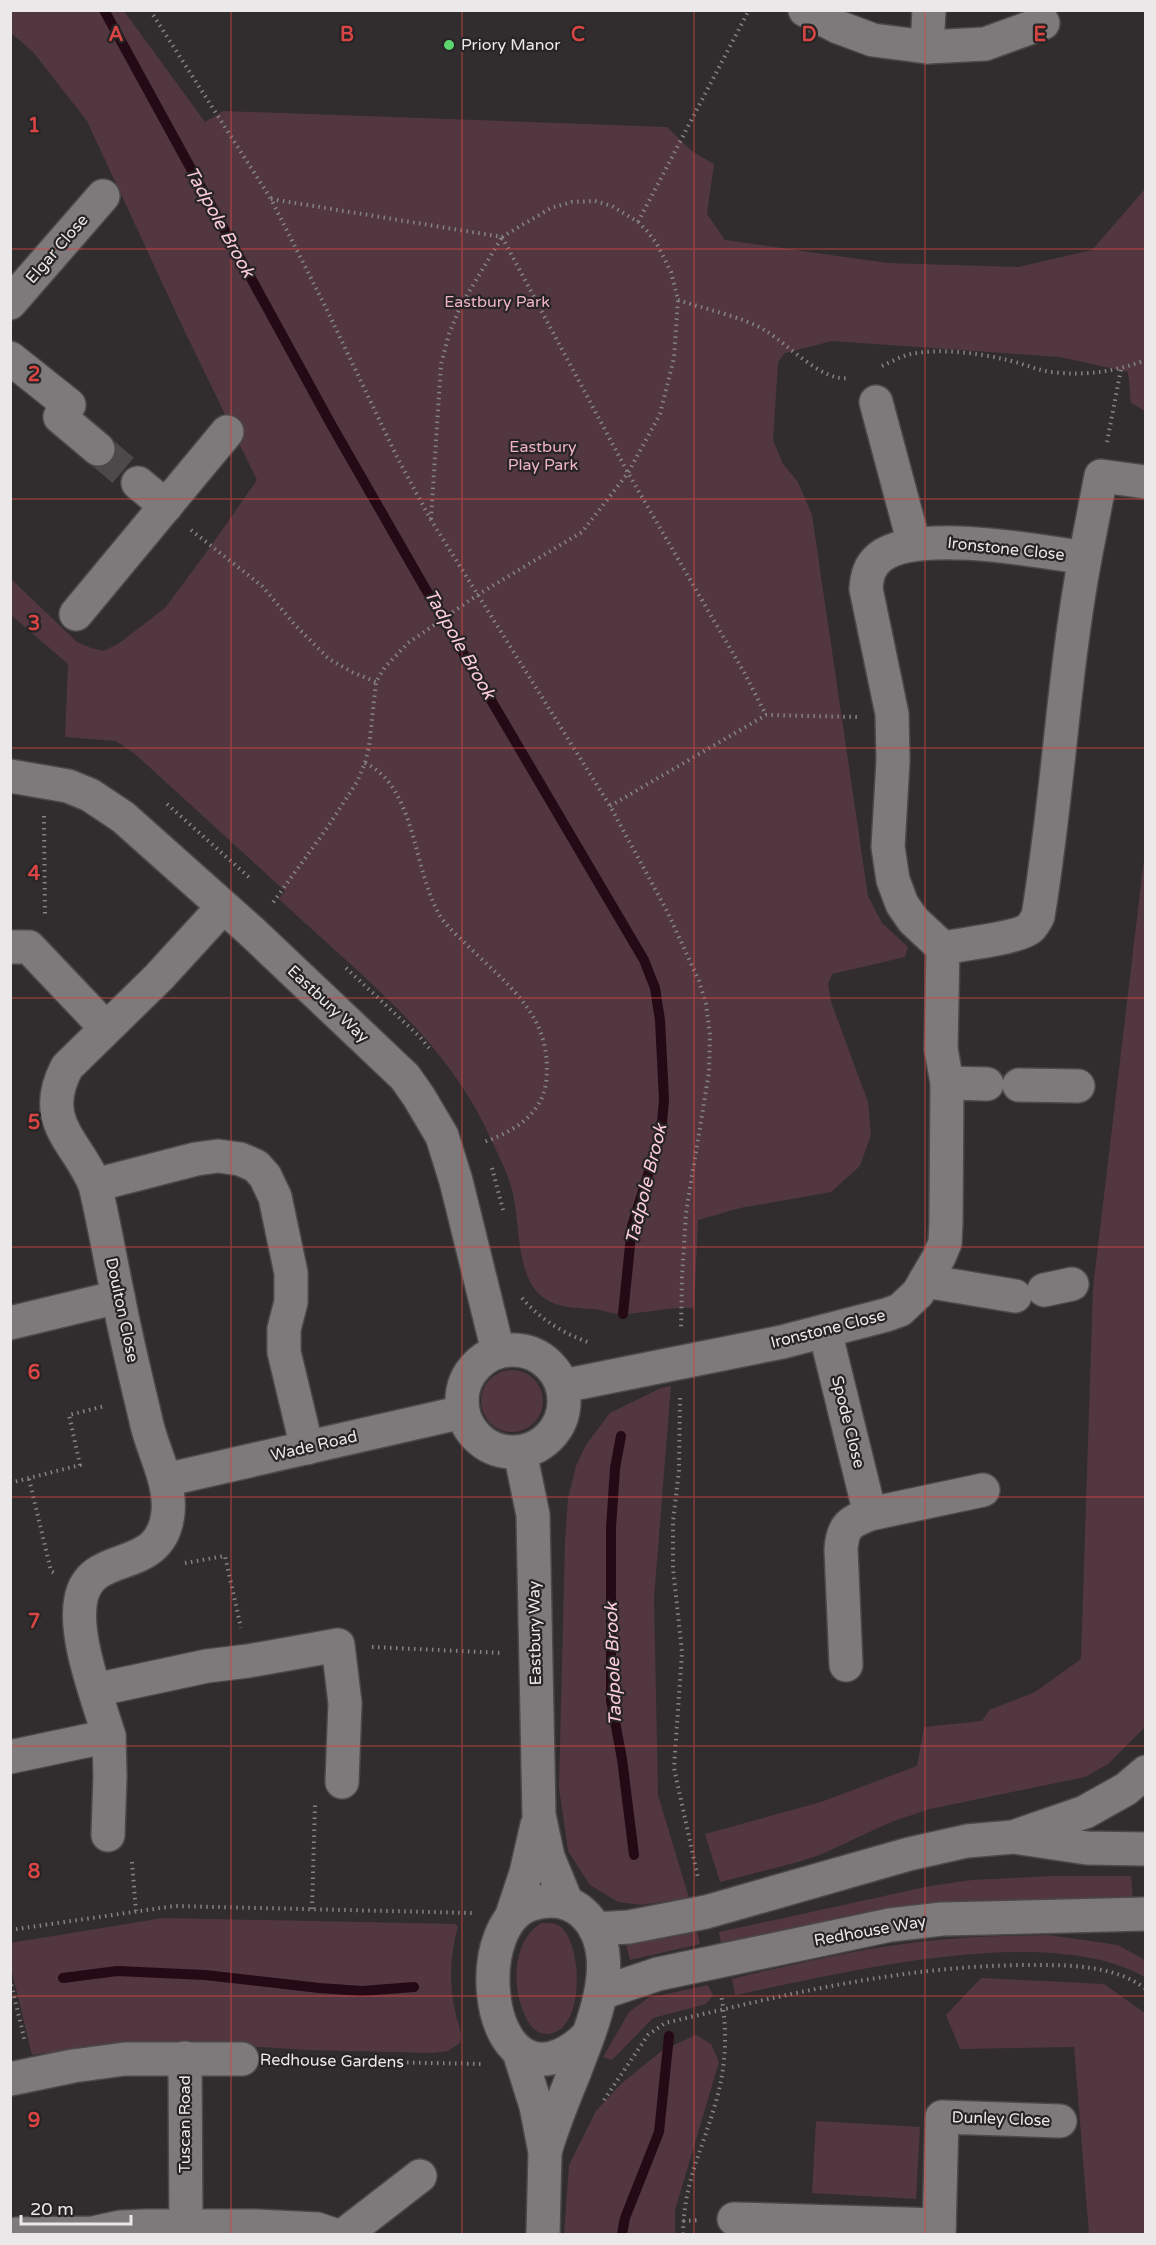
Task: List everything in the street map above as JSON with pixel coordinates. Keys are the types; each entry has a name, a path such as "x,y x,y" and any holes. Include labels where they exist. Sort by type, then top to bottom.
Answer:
{"street":[{"path":"805,10 838,27 873,40 927,48 985,44 1010,37 1042,23"},
{"path":"927,48 929,10"},
{"name":"Elgar Close","path":"10,303 104,196"},
{"path":"20,366 69,405 60,417 98,449"},
{"path":"876,402 914,544"},
{"path":"76,614 227,432"},
{"path":"1085,558 1101,476 1146,482"},
{"path":"138,483 166,506"},
{"name":"Ironstone Close","path":"563,1386 825,1331 900,1310 918,1293 945,1243 947,1083 941,1049 943,948 913,920 902,904 892,880 888,847 893,761 892,714 866,589 867,573 882,555 914,544 988,545 1085,558 1076,609 1056,791 1038,916 1031,927 1011,937 943,948"},
{"name":"Eastbury Way","path":"10,776 68,786 90,795 123,817 252,932 393,1065 420,1097 442,1136 456,1181 498,1351"},
{"name":"Doulton Close","path":"158,1543 168,1513 165,1480 148,1428 95,1185 89,1169 62,1131 58,1106 61,1079 68,1067 105,1027 152,984 223,907"},
{"path":"10,947 29,947 105,1027"},
{"path":"947,1083 1078,1086"},
{"path":"95,1185 196,1159 218,1156 240,1159 256,1166 265,1176 275,1197 291,1273 291,1302 284,1329 284,1352 307,1448"},
{"path":"925,1281 1044,1290"},
{"path":"10,1323 118,1297"},
{"name":"Spode Close","path":"825,1331 870,1514"},
{"path":"514,1349 530,1352 544,1359 556,1371 563,1386 562,1416 557,1429 547,1440 534,1448 520,1452 505,1452 490,1447 468,1426 461,1399 468,1375 486,1356 498,1351 514,1349"},
{"name":"Wade Road","path":"165,1480 463,1412"},
{"name":"Eastbury Way","path":"520,1452 532,1515 539,1815 548,1857 567,1903"},
{"path":"846,1665 841,1549 842,1534 847,1526 854,1520 870,1514 983,1490"},
{"path":"108,1835 109,1736 80,1629 79,1611 85,1586 102,1570 140,1556 158,1543"},
{"path":"95,1690 207,1666 338,1645 345,1703 342,1782"},
{"path":"10,1757 109,1736"},
{"path":"595,1929 640,1925 706,1912 909,1854 967,1842 1013,1837 1090,1809 1126,1790 1146,1772"},
{"name":"Eastbury Way","path":"497,1915 526,1873 539,1815"},
{"path":"1013,1837 1087,1848 1146,1849"},
{"path":"543,2235 545,2152 536,2106 505,2058 503,2032 499,2022 493,1978 495,1955 500,1938 497,1915 534,1903 556,1901 567,1903 583,1913 595,1929 600,1942 603,1963 601,1993 595,2019 545,2152"},
{"name":"Redhouse Way","path":"601,1993 658,1974 715,1961 864,1930 916,1922 1146,1914"},
{"path":"505,2058 548,2059 573,2048 589,2034"},
{"name":"Redhouse Gardens","path":"22,2077 125,2058 242,2059"},
{"name":"Tuscan Road","path":"185,2058 185,2231"},
{"name":"Dunley Close","path":"734,2219 939,2230 942,2117 1060,2121"},
{"path":"345,2235 420,2176"},
{"path":"17,2235 93,2233 129,2227 185,2231 256,2226 317,2229 333,2235"}],"path":[{"path":"150,10 271,199 398,459 431,520 610,806 667,911 699,981 706,1004 710,1035 709,1072 686,1213 681,1278 679,1470 673,1522 673,1568 682,1652 674,1768 706,1912"},
{"path":"638,222 749,10"},
{"path":"271,199 502,237"},
{"path":"252,932 347,798 365,763 372,731 376,682 386,667 408,643 479,594 582,532 628,473 660,414 674,358 678,300 671,272 657,244 638,222 612,206 595,201 572,202 551,208 502,237 461,305 449,334 441,364 431,520"},
{"path":"502,237 628,473 745,674 766,716"},
{"path":"678,300 754,325 767,331 828,374 841,379 854,378"},
{"path":"875,369 910,354 940,352 1005,360 1049,372 1099,373 1121,369 1146,360"},
{"path":"1101,476 1121,369"},
{"path":"211,546 262,586 295,625 329,659 376,682"},
{"path":"610,806 766,716 851,717 892,714"},
{"path":"365,763 384,774 396,793 411,832 429,893 439,915 527,1005 539,1025 546,1045 547,1073 544,1095 527,1120 504,1135 484,1142"},
{"path":"44,781 45,962"},
{"path":"10,1483 80,1465 69,1415 141,1398"},
{"path":"29,1479 51,1571 85,1586"},
{"path":"158,1543 186,1564 225,1556 248,1661"},
{"path":"338,1645 535,1654"},
{"path":"312,1909 315,1800 342,1782"},
{"path":"108,1835 130,1849 136,1911"},
{"path":"10,1930 174,1906 497,1915"},
{"path":"683,2235 690,2180 715,2105 725,2064 724,2009 715,1961"},
{"path":"603,2104 648,2035 665,2023 850,1982 911,1971 960,1966 1048,1965 1089,1968 1126,1978 1146,1989"},
{"path":"10,1979 22,2077"},
{"name":"Redhouse Gardens","path":"242,2059 505,2058"}],"green space":[{"path":"11,11 124,11 205,122 223,111 667,127 693,152 714,164 707,214 725,240 887,263 1018,267 1092,250 1145,189 1145,411 1131,403 1128,372 1060,357 832,341 785,353 778,362 773,440 783,464 798,482 812,515 868,896 882,923 908,947 905,957 832,974 828,984 831,1002 868,1102 871,1135 860,1166 831,1192 740,1208 698,1220 694,1308 620,1314 558,1305 536,1291 525,1269 515,1202 498,1155 470,1099 423,1036 396,1007 279,899 285,891 135,754 116,741 65,737 68,664 11,615 10,578 77,642 103,651 118,644 165,608 257,480 87,121 33,52 11,33"},
{"path":"1145,851 1145,1727 1108,1764 1085,1777 930,1809 891,1822 822,1854 720,1882 705,1834 821,1802 917,1766 924,1727 982,1721 989,1710 1035,1692 1081,1659 1093,1288"},
{"path":"506,1370 518,1370 534,1379 541,1389 543,1401 541,1413 534,1423 518,1432 506,1432 495,1427 486,1418 481,1407 481,1395 486,1384 495,1375"},
{"path":"671,1386 654,1598 658,1795 689,1898 641,1905 618,1902 590,1885 568,1851 559,1788 565,1541 568,1498 576,1466 586,1445 610,1413 661,1388"},
{"path":"1054,1876 1131,1876 1133,1900 954,1901 721,1945 719,1932 930,1886 972,1880"},
{"path":"163,1918 455,1924 458,1927 453,1950 451,1981 460,2043 448,2051 433,2053 307,2050 185,2042 124,2043 32,2055 11,1968 10,1943"},
{"path":"541,1923 555,1924 562,1928 569,1938 577,1970 574,2005 568,2020 559,2030 547,2034 534,2029 524,2014 516,1971 523,1943"},
{"path":"697,1932 700,1944 630,1960 626,1945"},
{"path":"1048,1935 1118,1945 1145,1960 1145,1977 1104,1961 1055,1953 1001,1952 886,1965 735,1995 732,1979 874,1948 932,1940"},
{"path":"981,1978 1104,1984 1145,2013 1145,2234 1089,2234 1074,2047 960,2049 946,2015"},
{"path":"708,1985 713,1995 706,2004 653,2018 612,2060 603,2057 629,2012 648,1998"},
{"path":"696,2035 711,2044 719,2062 675,2210 675,2234 564,2234 569,2165 596,2111 622,2083 663,2050"},
{"path":"816,2121 920,2127 916,2199 812,2193"}],"waterway":[{"name":"Tadpole Brook","path":"104,10 332,426 644,960 655,988 660,1020 664,1100 661,1133 632,1226 623,1314"},
{"name":"Tadpole Brook","path":"621,1436 615,1468 611,1528 611,1700 622,1759 634,1855"},
{"path":"63,1978 117,1971 205,1975 362,1991 414,1987"},
{"name":"Tadpole Brook","path":"622,2234 625,2218 659,2132 669,2036"}],"tunnel":[{"path":"98,449 138,483"}],"place":[{"name":"Priory Manor","path":"449,45"}],"park label":[{"name":"Eastbury Park","path":"497,302"},
{"name":"Eastbury Play Park","path":"543,456"}]}
